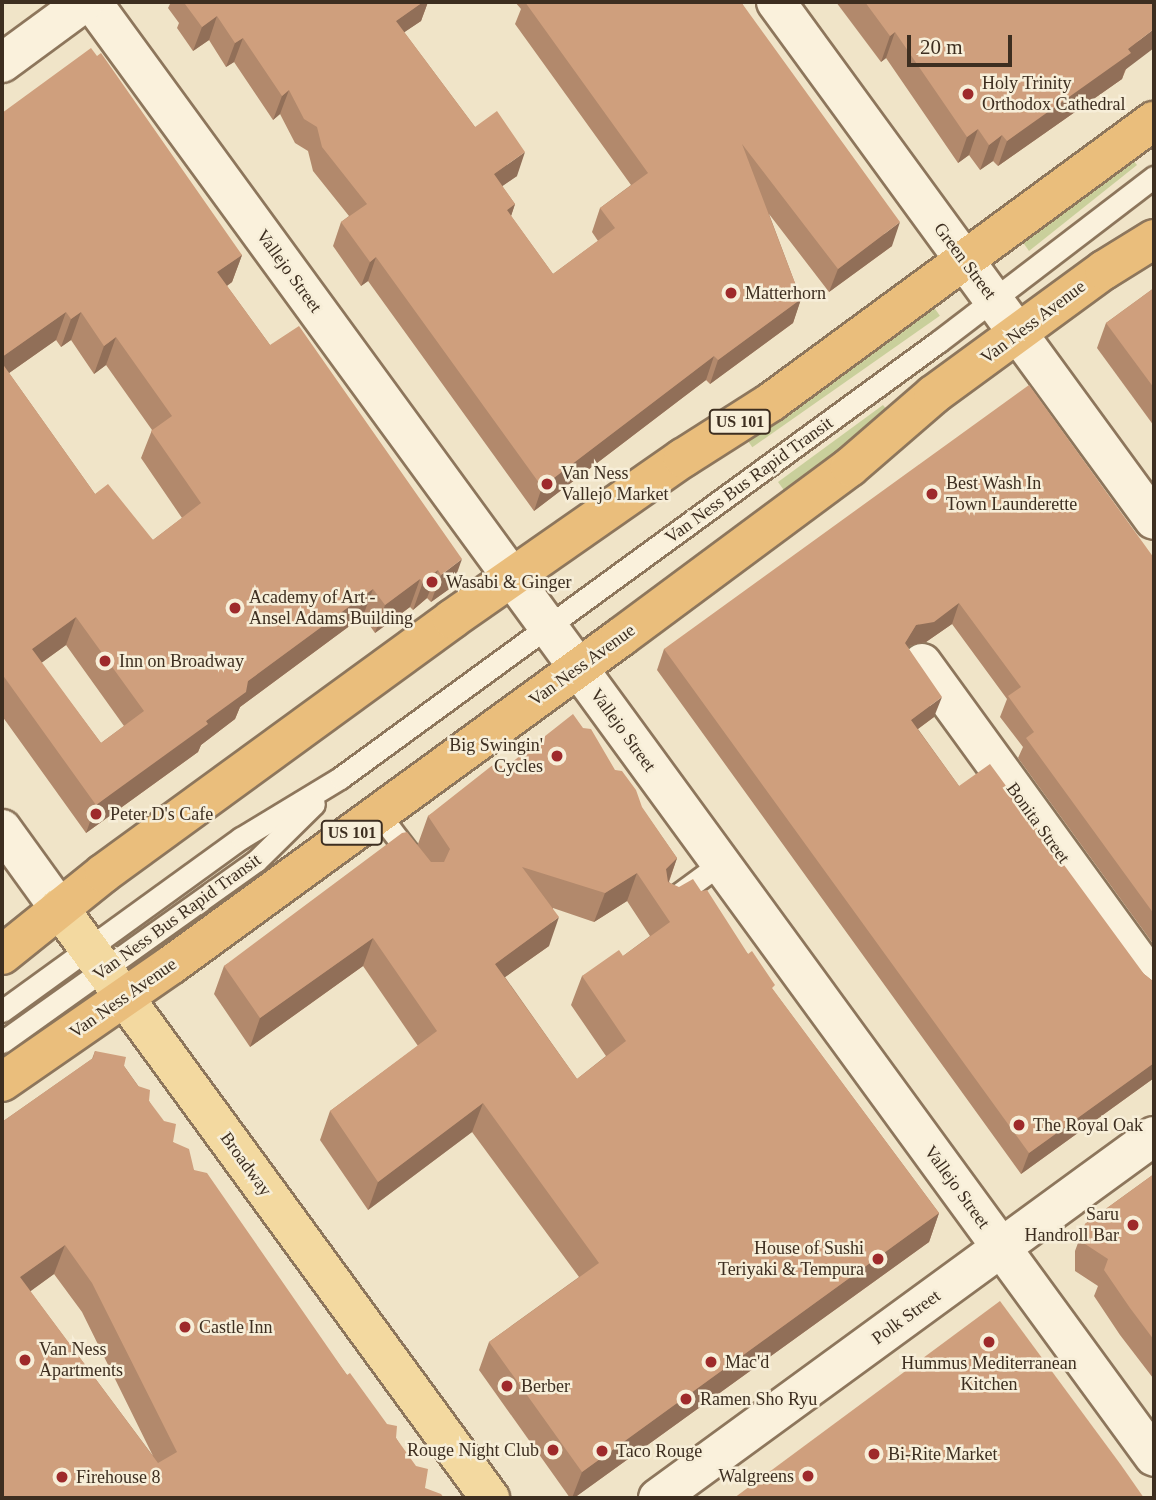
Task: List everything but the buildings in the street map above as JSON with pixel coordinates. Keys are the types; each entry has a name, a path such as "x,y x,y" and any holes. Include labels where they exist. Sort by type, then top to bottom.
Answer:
{"highway":[{"name":"US 101","path":"2,955 59,908 512,579 683,458 771,402 1154,121"},
{"name":"Van Ness Avenue","path":"2,1082 107,972 379,814 850,467 933,396 1018,333 1154,239"}],"main road":[{"name":"Broadway","path":"59,908 490,1498"}],"street":[{"path":"2,64 85,2"},
{"name":"Vallejo Street","path":"92,2 1154,1457"},
{"name":"Green Street","path":"776,2 1154,520"},
{"name":"Bonita Street","path":"922,663 1154,982"},
{"name":"Broadway","path":"2,829 59,908"},
{"name":"Polk Street","path":"658,1498 1154,1136"}],"lane":[{"name":"Van Ness Bus Rapid Transit","path":"2,1042 107,972 242,838 340,778 995,300 1154,177"},
{"path":"379,814 427,879"},
{"path":"668,902 721,863"},
{"name":"Van Ness Bus Rapid Transit","path":"2,1011 107,972"}],"green space":[{"path":"1133,160 1137,165 1029,251 1022,241"},
{"path":"933,306 940,316 752,447 745,437"},
{"path":"883,405 887,410 786,493 778,482"}],"place":[{"name":"Holy Trinity Orthodox Cathedral","path":"968,94"},
{"name":"Matterhorn","path":"731,293"},
{"name":"Van Ness Vallejo Market","path":"547,484"},
{"name":"Best Wash In Town Launderette","path":"932,494"},
{"name":"Wasabi & Ginger","path":"432,582"},
{"name":"Academy of Art - Ansel Adams Building","path":"235,608"},
{"name":"Inn on Broadway","path":"105,661"},
{"name":"Big Swingin' Cycles","path":"557,756"},
{"name":"Peter D's Cafe","path":"96,814"},
{"name":"The Royal Oak","path":"1019,1125"},
{"name":"Saru Handroll Bar","path":"1133,1225"},
{"name":"House of Sushi Teriyaki & Tempura","path":"878,1259"},
{"name":"Castle Inn","path":"185,1327"},
{"name":"Hummus Mediterranean Kitchen","path":"989,1342"},
{"name":"Van Ness Apartments","path":"25,1360"},
{"name":"Mac'd","path":"711,1362"},
{"name":"Berber","path":"507,1386"},
{"name":"Ramen Sho Ryu","path":"686,1399"},
{"name":"Rouge Night Club","path":"553,1450"},
{"name":"Taco Rouge","path":"602,1451"},
{"name":"Bi-Rite Market","path":"874,1454"},
{"name":"Walgreens","path":"808,1476"},
{"name":"Firehouse 8","path":"62,1477"}]}
